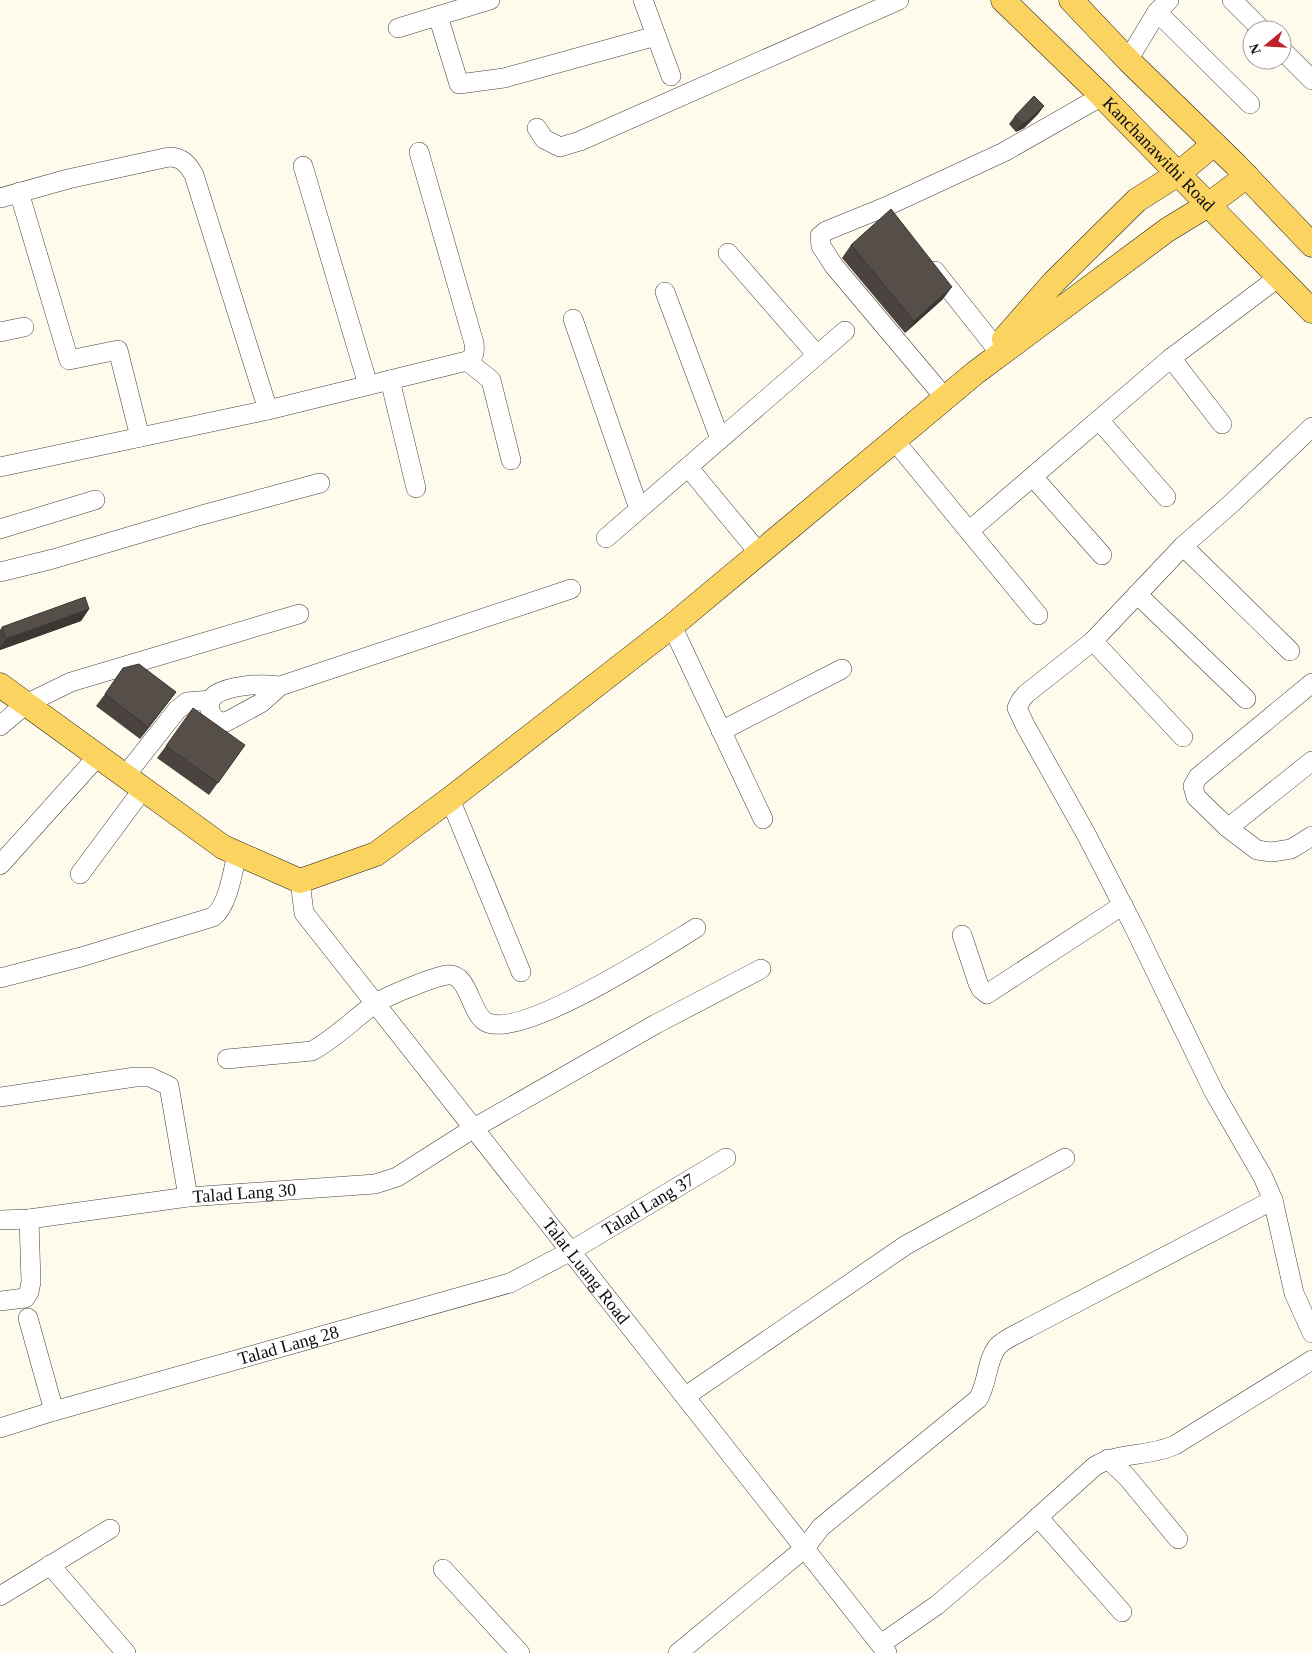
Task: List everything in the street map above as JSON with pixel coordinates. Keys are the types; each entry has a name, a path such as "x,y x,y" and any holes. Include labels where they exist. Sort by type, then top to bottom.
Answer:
{"main road":[{"name":"Kanchanawithi Road","path":"1004,0 1102,96 1312,311"},
{"path":"1071,0 1128,60 1310,240"},
{"path":"975,372 1054,282 1137,200 1178,174 1214,144"},
{"path":"0,685 223,847 300,881 376,854 450,799 672,626 975,372 1167,230 1208,205 1247,176"}],"street":[{"path":"398,28 490,0"},
{"path":"643,0 671,76"},
{"path":"537,128 544,138 560,147 580,141 899,0"},
{"path":"1232,0 1252,20"},
{"path":"1128,60 1163,6 1250,104"},
{"path":"438,16 459,84 504,78 656,36"},
{"path":"1292,60 1312,80"},
{"path":"945,398 834,266 821,246 820,236 826,231 885,207 1004,152 1102,96"},
{"path":"0,467 268,410 468,361 472,358 475,352 474,343 419,152"},
{"path":"0,198 68,178 169,157 180,158 194,175 268,410"},
{"path":"304,166 368,385"},
{"path":"19,192 70,360 118,350 140,437"},
{"path":"885,207 897,222"},
{"path":"728,253 817,355"},
{"path":"927,261 996,348"},
{"path":"969,531 1171,358 1279,277"},
{"path":"666,292 720,439"},
{"path":"573,319 639,509"},
{"path":"0,332 24,327"},
{"path":"606,538 845,331"},
{"path":"1171,358 1222,424"},
{"path":"468,361 491,380 512,460"},
{"path":"390,380 416,488"},
{"path":"1099,420 1166,497"},
{"path":"1312,427 1183,546 1093,641 1026,694 1017,708 1123,905 1214,1092 1263,1177 1273,1200 1294,1294 1312,1334"},
{"path":"894,440 1038,615"},
{"path":"688,467 759,553"},
{"path":"1032,477 1102,555"},
{"path":"0,572 53,559 202,515 320,483"},
{"path":"0,529 95,500"},
{"path":"1183,546 1290,651"},
{"path":"280,686 262,703 226,722 219,721 212,714 209,703 214,695 246,686 261,684 280,686 571,589"},
{"path":"1138,594 1246,699"},
{"path":"0,726 26,704 82,678 298,614"},
{"path":"672,626 763,819"},
{"path":"1093,641 1183,737"},
{"path":"721,731 842,669"},
{"path":"1312,683 1198,777 1193,786 1196,797 1228,828 1257,850 1272,852 1290,849 1312,836"},
{"path":"80,874 177,710 187,702 211,700"},
{"path":"0,865 98,756"},
{"path":"1228,828 1312,761"},
{"path":"450,799 521,972"},
{"path":"0,978 81,957 212,917 220,910 224,902 238,853"},
{"name":"Talat Luang Road","path":"300,881 304,913 884,1649"},
{"path":"962,935 978,983 987,994 1123,905"},
{"path":"227,1059 312,1051 375,1003 429,980 451,974 458,977 482,1020 489,1024 513,1023 530,1019 583,995 696,928"},
{"name":"Talad Lang 30","path":"0,1220 29,1219 188,1197 375,1184 397,1178 474,1128 648,1029 761,969"},
{"path":"0,1097 135,1077 150,1077 169,1086 188,1197"},
{"name":"Talad Lang 37","path":"571,1251 726,1158"},
{"path":"686,1396 906,1245 1066,1158"},
{"path":"678,1653 805,1548 821,1527 978,1399 982,1393 990,1361 998,1345 1273,1200"},
{"path":"0,1301 25,1298 29,1292 31,1282 29,1219"},
{"name":"Talad Lang 28","path":"0,1428 54,1411 510,1283 571,1251"},
{"path":"28,1318 54,1411"},
{"path":"884,1649 1090,1471 1108,1459 1154,1453 1175,1445 1312,1360"},
{"path":"1108,1459 1127,1477 1178,1539"},
{"path":"1038,1517 1122,1612"},
{"path":"0,1596 110,1529"},
{"path":"50,1565 126,1653"},
{"path":"444,1569 520,1653"}],"building":[{"path":"1034,96 1044,106 1022,124 1015,116"},
{"path":"891,209 952,287 914,321 851,245"},
{"path":"85,597 89,609 6,639 2,627"},
{"path":"139,664 176,692 148,727 105,694 123,668"},
{"path":"193,708 245,745 218,783 166,746"}]}
